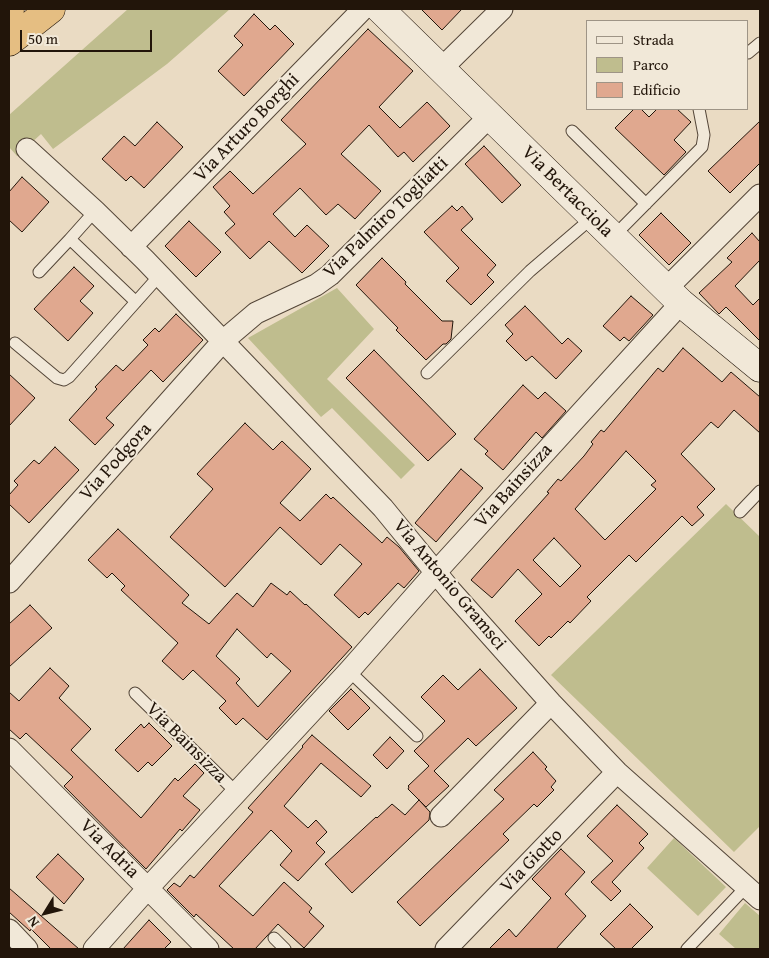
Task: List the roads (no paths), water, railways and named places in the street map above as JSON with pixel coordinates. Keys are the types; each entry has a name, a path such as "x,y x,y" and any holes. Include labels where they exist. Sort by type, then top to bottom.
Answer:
{"highway":[{"path":"9,42 51,9"}],"street":[{"name":"Via Arturo Borghi","path":"131,247 364,9"},
{"name":"Via Bertacciola","path":"380,9 674,296 760,368"},
{"path":"441,69 502,9"},
{"name":"Via Palmiro Togliatti","path":"223,341 256,313 316,286 330,275 490,116"},
{"name":"Via Antonio Gramsci","path":"27,149 95,211 131,247 383,508 436,572 551,703 617,772 753,893"},
{"name":"Via Bainsizza","path":"94,949 349,671 760,195"},
{"name":"Via Podgora","path":"9,582 223,341"},
{"path":"441,816 551,703"},
{"name":"Via Adria","path":"9,749 208,949"},
{"name":"Via Giotto","path":"446,949 617,772"},
{"path":"9,930 27,949"}],"lane":[{"path":"749,52 760,44"},
{"path":"613,237 702,147 704,135 700,110"},
{"path":"572,131 646,204"},
{"path":"39,272 95,211"},
{"path":"427,373 530,271 593,217"},
{"path":"70,239 136,302"},
{"path":"15,343 57,378 64,380 69,377 159,276"},
{"path":"740,512 760,491"},
{"path":"349,671 417,736"},
{"name":"Via Bainsizza","path":"136,693 236,792"},
{"name":"Via Antonio Gramsci","path":"687,949 753,893"},
{"path":"274,938 285,949"}]}
